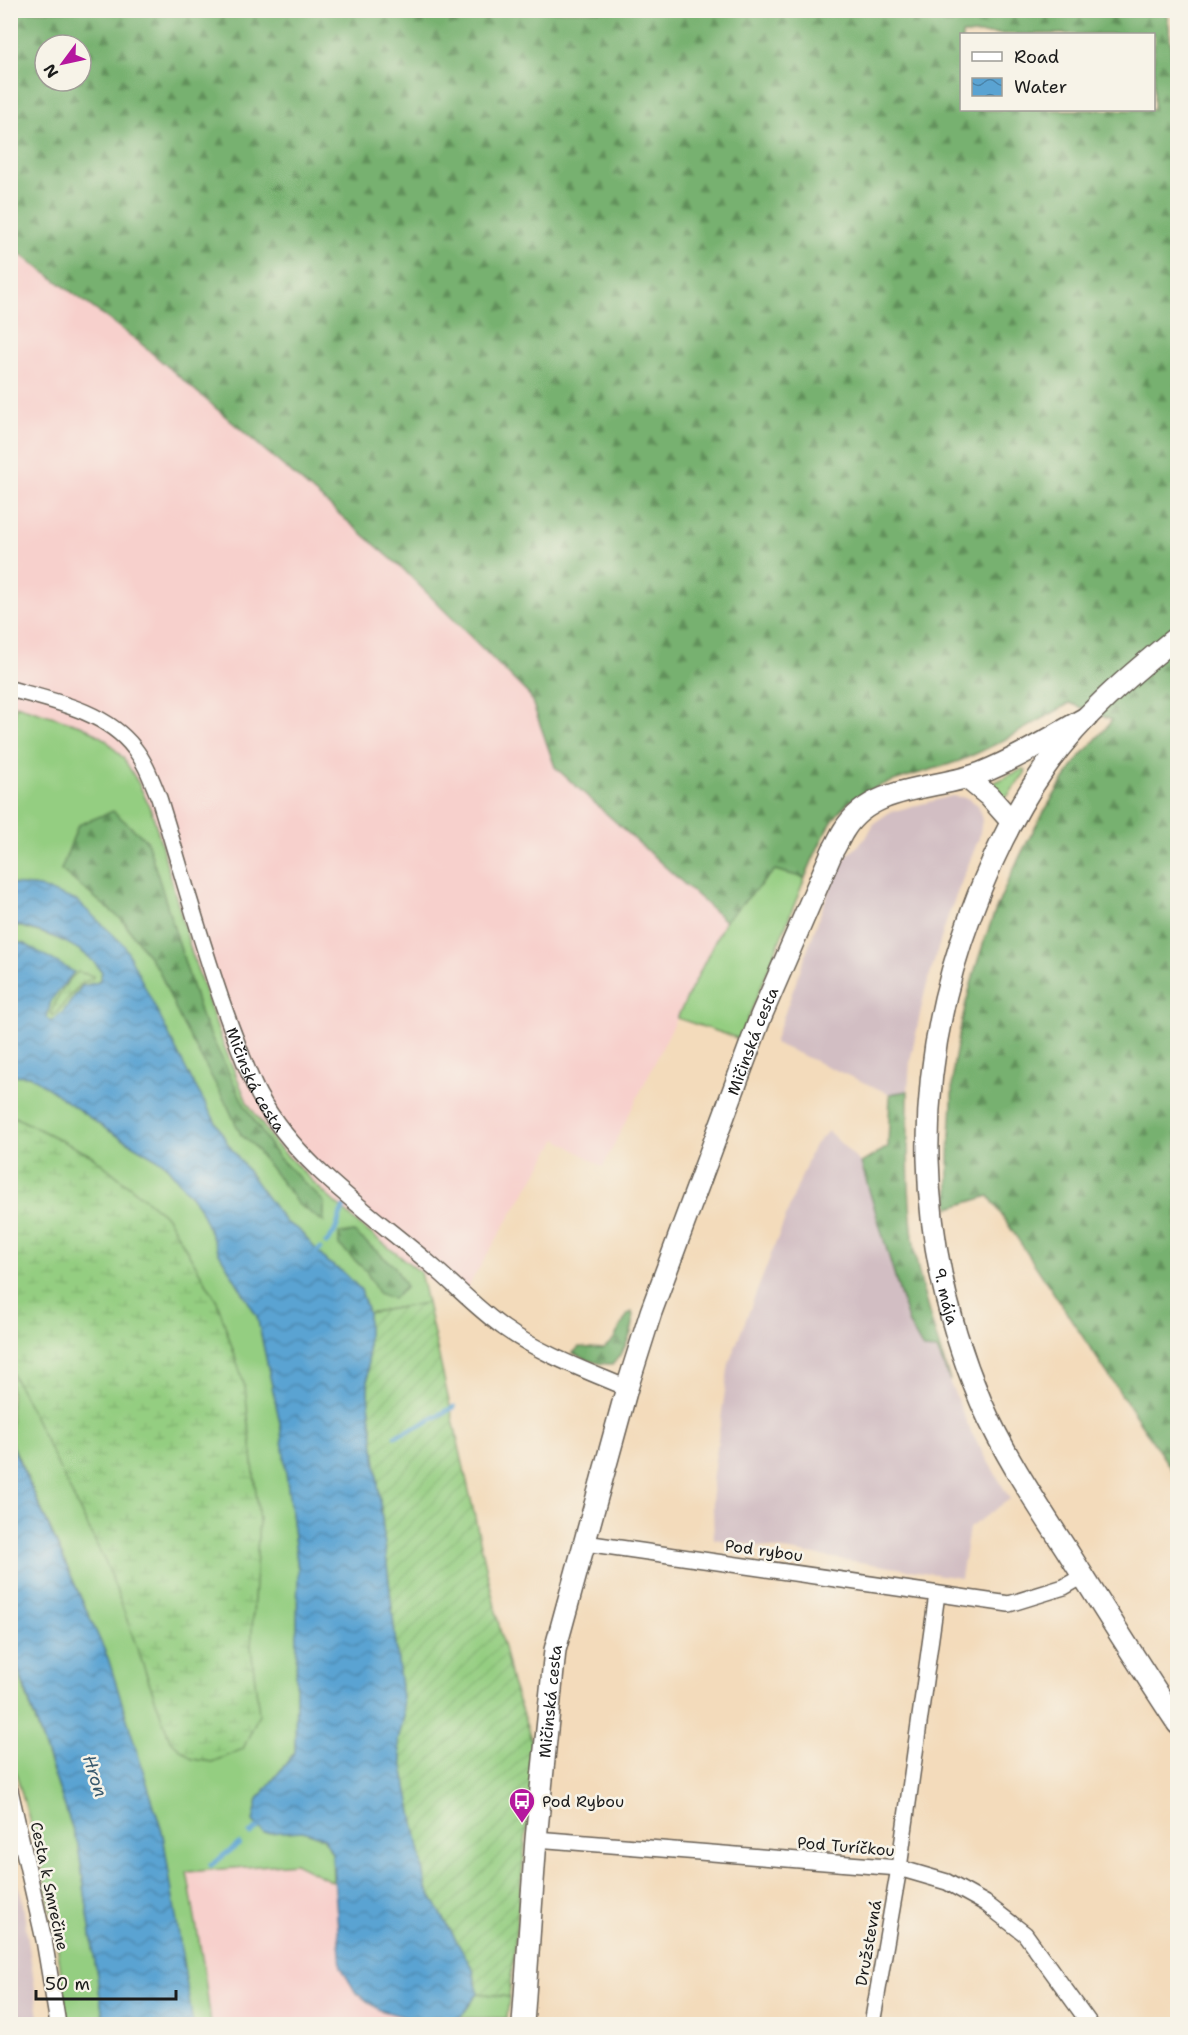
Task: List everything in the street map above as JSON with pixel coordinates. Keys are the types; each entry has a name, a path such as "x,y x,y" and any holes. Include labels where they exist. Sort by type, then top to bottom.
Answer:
{"street":[{"path":"1087,717 1140,666 1178,636"},
{"name":"Mičinská cesta","path":"10,689 87,713 113,727 134,747 148,771 159,798 216,988 242,1056 259,1094 274,1118 304,1154 337,1188 430,1264 503,1328 541,1351 627,1388"},
{"name":"Mičinská cesta","path":"523,2025 536,1839 555,1650 627,1388 651,1312 757,1028 845,828 862,810 902,791 967,778 1029,750 1087,717"},
{"name":"9. mája","path":"1087,717 1047,765 1012,822 988,867 956,953 935,1041 929,1095 927,1146 930,1204 936,1251 949,1308 965,1361 982,1403 1024,1484 1178,1724"},
{"path":"967,778 989,796 1012,822"},
{"name":"Pod rybou","path":"585,1543 1009,1604 1064,1587 1083,1576"},
{"path":"899,1868 937,1594"},
{"name":"Cesta k Smrečine","path":"10,1790 44,1940 58,2025"},
{"name":"Pod Turíčkou","path":"536,1839 899,1868 947,1882 985,1903 1025,1934 1090,2025"},
{"name":"Družstevná","path":"872,2025 899,1868"}],"shaded area":[{"path":"10,247 139,342 402,568 530,696 555,767 725,921 603,1167 557,1139 458,1303 361,1226 322,1191 274,1142 247,1102 222,1041 192,954 153,815 139,784 124,759 56,716 11,703"},
{"path":"952,796 967,798 978,805 982,820 979,838 948,916 925,991 910,1061 908,1091 890,1094 774,1043 838,865 866,838 874,823 890,812"},
{"path":"828,1131 861,1163 886,1243 971,1432 1010,1499 969,1528 961,1578 714,1539 712,1481 729,1363 813,1147"},
{"path":"10,1860 22,1898 40,2024 11,2024"},
{"path":"295,1863 333,1882 341,1967 356,1993 380,2010 412,2019 507,2018 507,2024 211,2024 187,1872"}],"green space":[{"path":"11,11 1166,11 1175,98 1178,104 1177,1478 989,1196 949,1208 954,1062 971,983 983,945 1011,874 1049,804 1076,762 1112,720 1070,703 978,753 949,765 895,780 861,795 847,804 831,823 805,878 775,870 725,921 555,767 530,696 402,568 139,342 11,247"},
{"path":"16,705 83,726 106,740 124,759 139,784 153,815 192,954 222,1041 247,1102 274,1142 322,1191 361,1226 420,1272 427,1303 368,1313 361,1290 343,1272 327,1262 298,1229 286,1223 228,1144 188,1073 39,887 11,884 10,744"},
{"path":"1023,769 1025,773 1006,798 991,784"},
{"path":"113,811 147,841 202,1018 245,1106 277,1156 324,1202 324,1222 299,1205 253,1145 241,1135 181,1021 158,969 122,920 61,870 78,825"},
{"path":"775,870 805,878 740,1039 677,1018 725,921"},
{"path":"10,924 48,935 73,946 84,953 102,972 99,982 82,986 63,1012 52,1022 47,1018 51,1000 25,944 11,941"},
{"path":"78,972 93,976 92,979 81,985 53,1016 51,1013 59,996 69,980"},
{"path":"10,1075 31,1076 106,1129 164,1163 198,1204 219,1253 257,1316 280,1423 298,1570 295,1752 258,1799 264,1833 303,1831 323,1838 332,1853 333,1882 295,1863 187,1872 211,2024 192,2024 163,1835 108,1658 11,1441"},
{"path":"908,1091 909,1192 912,1232 926,1301 950,1381 937,1350 923,1349 909,1324 861,1163 888,1147 890,1094"},
{"path":"11,1115 92,1156 167,1217 217,1301 245,1387 259,1521 251,1647 259,1714 243,1749 212,1762 192,1759 170,1740 109,1570 11,1372"},
{"path":"354,1232 395,1267 406,1287 393,1299 378,1293 366,1271 339,1245 339,1234"},
{"path":"427,1303 512,1683 535,1750 509,1997 478,1993 473,1970 427,1889 398,1741 404,1716 368,1394 368,1313"},
{"path":"632,1312 631,1332 613,1364 592,1362 573,1353 579,1347 603,1349 613,1340 628,1314"},
{"path":"10,1647 78,1845 104,2024 68,2024 56,1937 40,1857 11,1756"},
{"path":"478,1993 509,1997 507,2018 460,2018"}],"water":[{"path":"11,884 39,887 77,901 124,945 188,1073 228,1144 286,1223 298,1229 327,1262 343,1272 361,1290 368,1313 368,1394 404,1716 398,1741 427,1889 473,1970 478,1993 460,2018 412,2019 380,2010 356,1993 341,1967 332,1853 324,1838 303,1831 264,1833 253,1821 258,1799 295,1752 298,1570 280,1423 257,1316 219,1253 198,1205 164,1163 106,1129 31,1076 11,1075 11,941 25,944 74,972 51,1000 47,1018 51,1022 63,1012 82,986 99,982 102,972 94,962 73,946 49,935 11,924"},
{"name":"Hron","path":"10,1441 108,1658 163,1835 193,2024 104,2024 78,1845 11,1647"}],"waterway":[{"path":"326,1243 334,1233 344,1207"},
{"path":"395,1436 454,1407"},
{"path":"250,1834 257,1828"},
{"path":"211,1865 239,1844"}],"place":[{"name":"Pod Rybou","path":"522,1824"}]}
